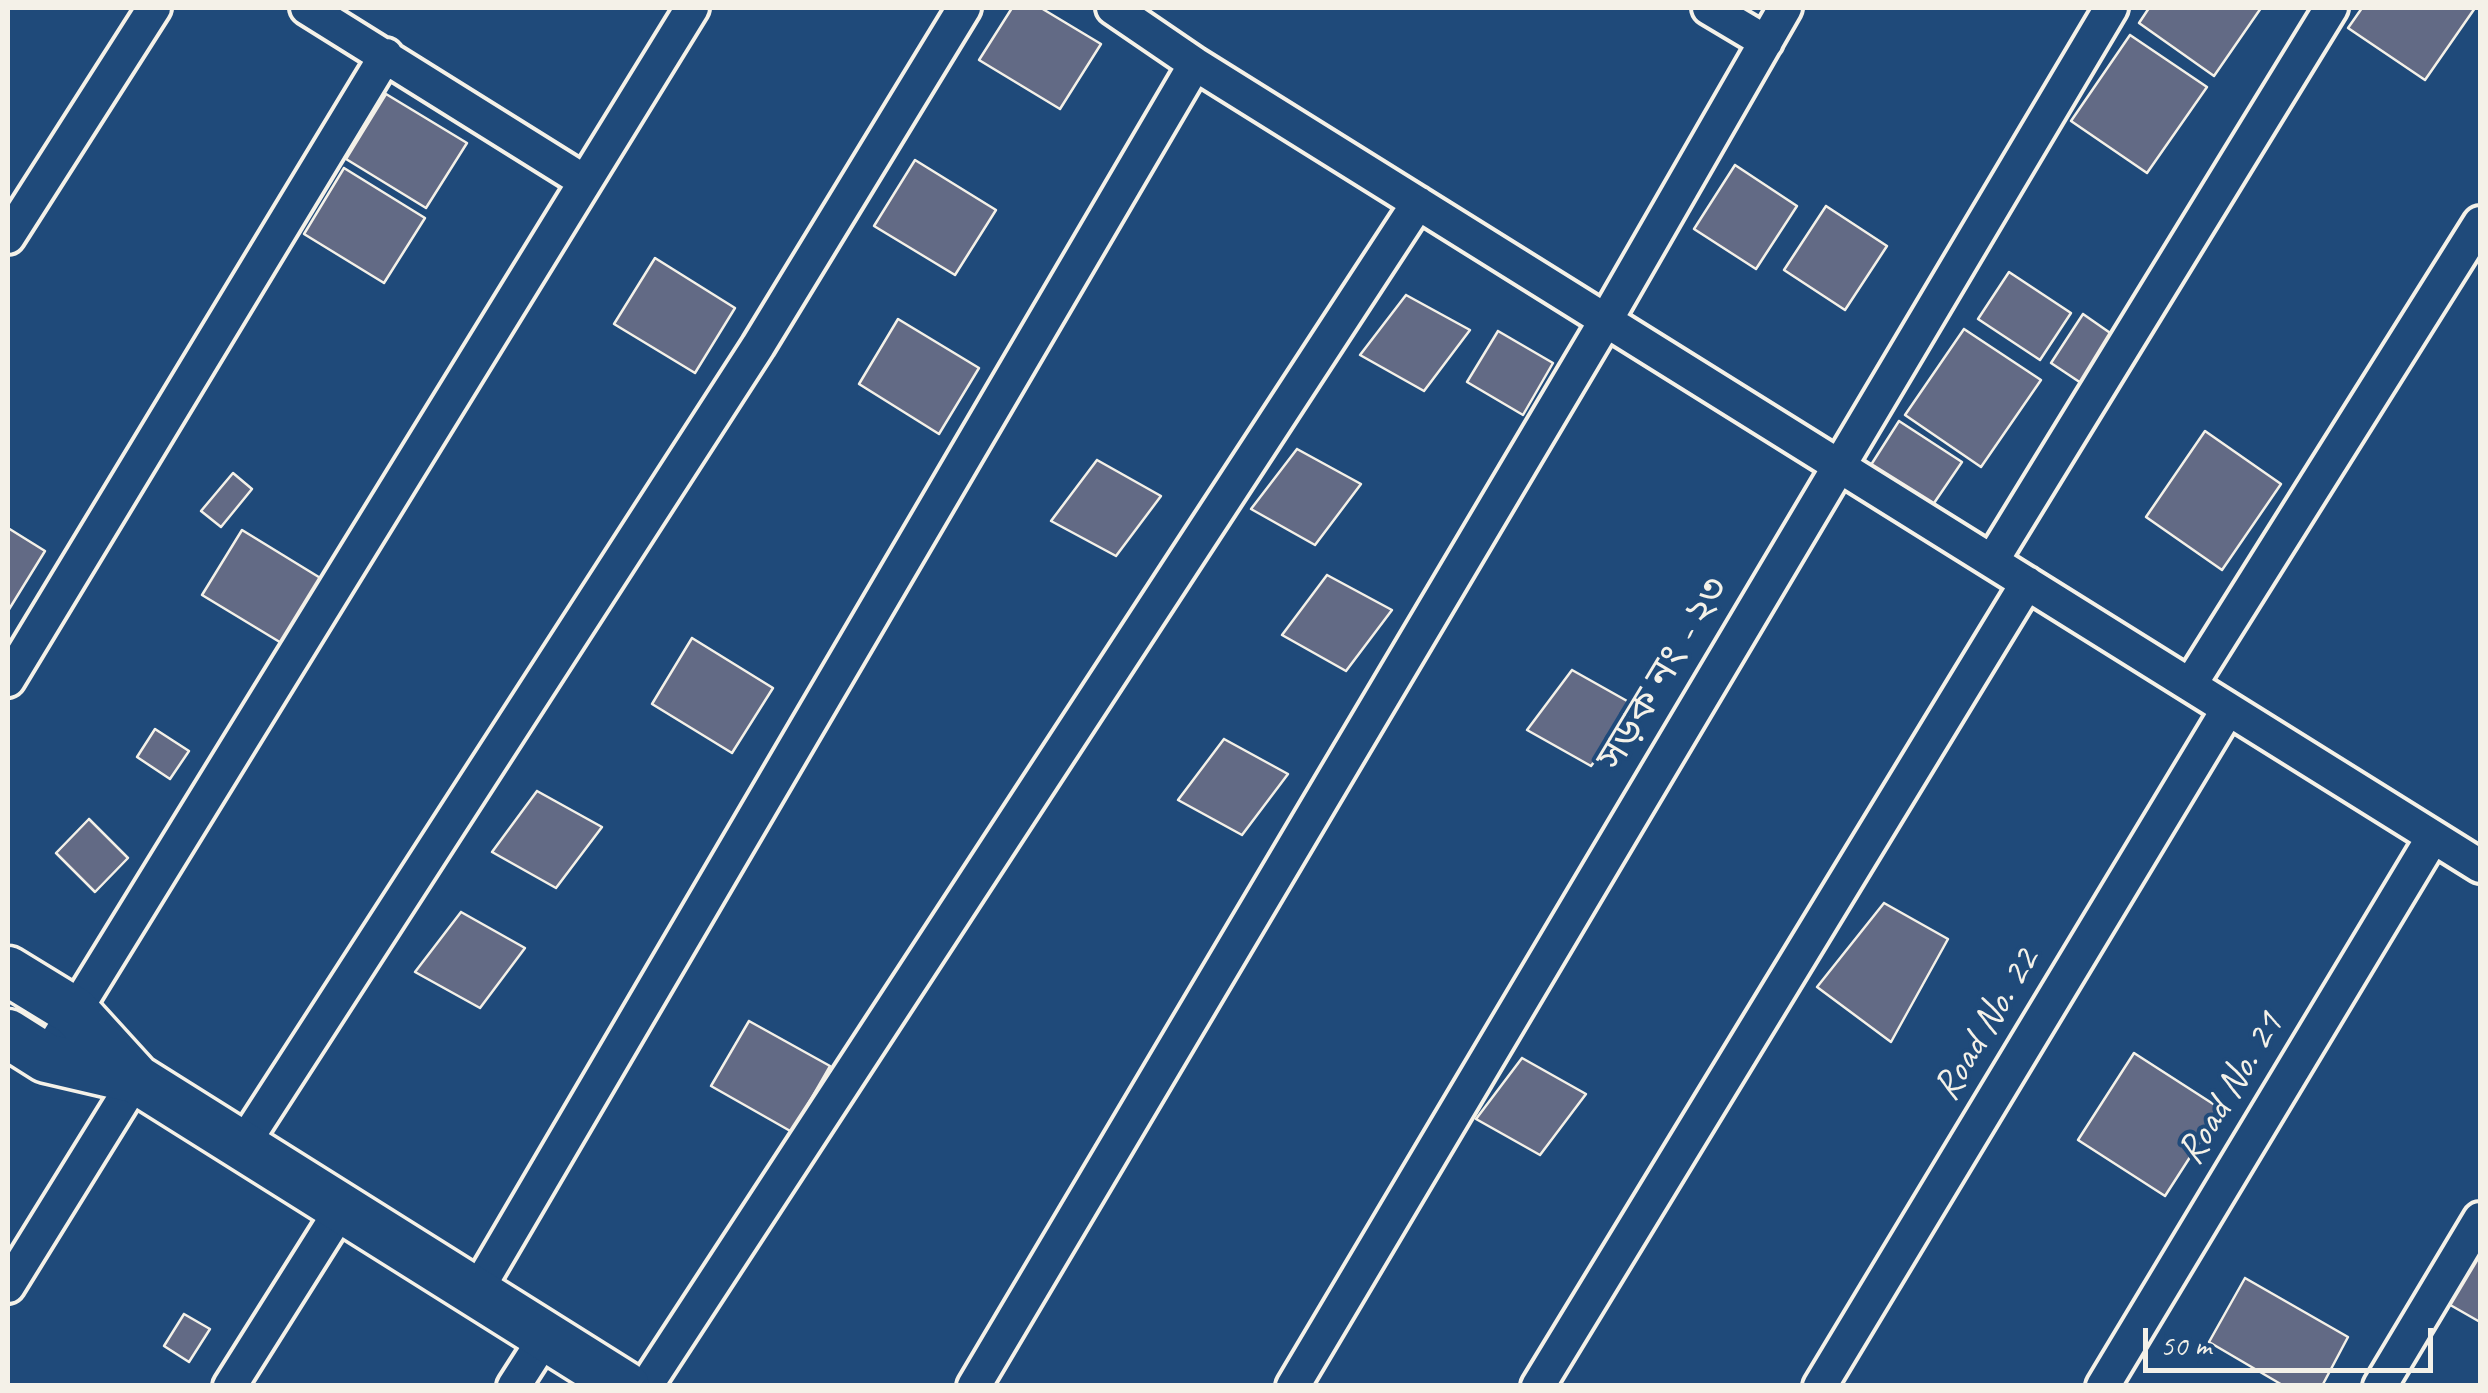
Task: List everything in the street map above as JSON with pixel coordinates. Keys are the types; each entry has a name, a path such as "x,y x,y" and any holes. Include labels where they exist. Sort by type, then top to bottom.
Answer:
{"street":[{"path":"8,238 154,8"},
{"path":"307,8 584,181"},
{"path":"27,1046 75,1012 692,8"},
{"path":"242,1146 758,346 964,8"},
{"path":"1113,8 1195,64 2433,837 2477,855"},
{"path":"1709,8 1766,42"},
{"path":"974,1386 1606,320 1785,8"},
{"name":"সড়ক নং - ২৩","path":"1293,1386 2112,8"},
{"path":"1992,562 2332,8"},
{"path":"8,680 386,56"},
{"path":"476,1292 1195,64"},
{"path":"646,1386 1418,203"},
{"path":"2190,685 2480,223"},
{"path":"1538,1386 2027,583"},
{"name":"Road No. 22","path":"1820,1386 2228,709"},
{"name":"Road No. 21","path":"2102,1386 2433,837"},
{"path":"8,970 75,1012 136,1079 625,1386"},
{"path":"27,1046 136,1079"},
{"path":"8,1286 136,1079"},
{"path":"230,1386 342,1208"},
{"path":"2380,1386 2480,1219"},
{"path":"514,1386 546,1336"}],"building":[{"path":"1012,8 1041,8 1101,44 1060,109 979,60"},
{"path":"2149,8 2261,8 2214,76 2139,23"},
{"path":"2362,8 2475,8 2425,80 2348,28"},
{"path":"2130,35 2207,87 2147,173 2071,121"},
{"path":"386,94 467,143 426,208 346,159"},
{"path":"915,160 996,210 955,275 874,226"},
{"path":"1735,165 1797,206 1756,269 1694,229"},
{"path":"344,168 425,218 384,283 304,234"},
{"path":"1826,206 1887,246 1845,310 1784,270"},
{"path":"655,258 735,308 695,373 614,324"},
{"path":"2009,272 2071,313 2040,360 1978,319"},
{"path":"1406,295 1470,330 1424,391 1360,355"},
{"path":"2083,314 2116,337 2084,385 2051,363"},
{"path":"898,319 979,368 939,434 859,384"},
{"path":"1964,329 2041,380 1981,467 1905,415"},
{"path":"1498,331 1553,363 1523,415 1467,382"},
{"path":"1899,421 1962,462 1930,509 1869,468"},
{"path":"2205,431 2281,484 2222,570 2146,517"},
{"path":"1297,449 1361,484 1315,545 1251,509"},
{"path":"1097,460 1161,496 1116,556 1051,521"},
{"path":"233,473 252,489 221,527 201,511"},
{"path":"8,528 45,551 8,611"},
{"path":"242,530 322,579 283,644 202,595"},
{"path":"1327,575 1392,610 1346,671 1282,635"},
{"path":"692,638 773,688 732,753 652,704"},
{"path":"1572,670 1636,706 1591,766 1527,730"},
{"path":"155,729 189,751 170,779 137,757"},
{"path":"1224,739 1288,774 1242,835 1178,800"},
{"path":"537,791 602,827 556,888 492,852"},
{"path":"89,819 128,858 95,892 56,853"},
{"path":"1884,903 1948,939 1891,1042 1817,987"},
{"path":"461,912 525,948 480,1008 415,972"},
{"path":"749,1021 830,1066 792,1132 711,1086"},
{"path":"2134,1053 2221,1109 2165,1196 2078,1140"},
{"path":"1522,1058 1586,1094 1540,1155 1476,1119"},
{"path":"2480,1237 2480,1322 2438,1298"},
{"path":"2245,1278 2348,1337 2322,1386 2284,1386 2209,1342"},
{"path":"184,1314 210,1329 189,1362 164,1346"}]}
